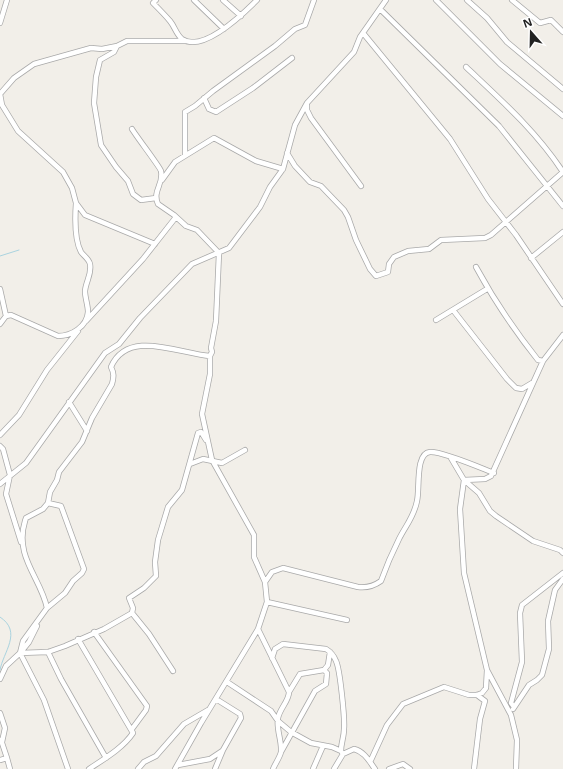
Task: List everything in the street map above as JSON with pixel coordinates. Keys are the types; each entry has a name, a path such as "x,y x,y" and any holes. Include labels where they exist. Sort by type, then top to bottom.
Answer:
{"street":[{"path":"0,23 7,0"},
{"path":"156,0 153,3 170,21 179,36 186,41"},
{"path":"194,0 224,29"},
{"path":"223,0 241,16"},
{"path":"84,323 88,312 85,292 90,273 90,262 82,252 79,242 75,220 76,203 72,188 63,172 24,137 6,111 0,94 14,78 34,64 91,48 102,49 117,46 127,41 198,41 224,29 241,16 257,0"},
{"path":"185,155 185,112 275,46 295,28 305,25 314,0"},
{"path":"0,484 26,463 105,353 119,344 140,318 192,264 229,248 241,233 260,207 270,187 283,169 286,153 295,125 307,103 354,52 362,33 386,0"},
{"path":"436,0 500,64 563,116"},
{"path":"467,0 487,18 507,42 563,89"},
{"path":"512,0 540,23 551,20 563,32"},
{"path":"380,9 499,126 515,144 563,206"},
{"path":"362,33 450,139 484,192 563,304"},
{"path":"117,46 114,52 100,60 96,74 94,103 100,142 116,167 128,181 133,194 141,200 156,198"},
{"path":"204,98 209,109 216,112 253,88 292,58"},
{"path":"286,153 310,182 321,186 344,210 370,269 376,276 388,272 389,264 401,253 429,249 441,240 485,238 491,235 505,221 563,172 549,152 522,120 466,67"},
{"path":"307,103 307,110 311,118 361,186"},
{"path":"0,107 6,111"},
{"path":"132,129 161,170 162,180"},
{"path":"219,253 210,245 204,236 186,226 158,204 156,189 172,165 185,155 194,152 214,138 256,161 283,169"},
{"path":"76,203 85,215 155,244"},
{"path":"0,436 20,415 47,370 84,323 143,259 176,217"},
{"path":"531,258 563,232"},
{"path":"176,767 258,629 267,602 265,582 254,557 254,535 212,460 202,414 210,374 210,356 212,352 211,348 216,321 219,253"},
{"path":"476,267 487,289 528,348 538,360 543,362"},
{"path":"0,289 6,316 0,324"},
{"path":"436,320 487,289"},
{"path":"453,310 497,368 512,383 522,390 533,382"},
{"path":"6,316 18,318 52,335 64,336 78,331"},
{"path":"464,480 485,479 494,473 543,362 563,335"},
{"path":"23,545 23,527 26,518 43,509 48,503 50,492 57,480 59,472 82,442 92,418 112,384 114,378 111,367 112,364 126,350 139,345 152,345 194,355 210,356"},
{"path":"69,402 87,430"},
{"path":"174,671 149,634 132,613 133,608 129,598 144,588 156,576 158,540 163,522 168,507 182,490 198,433 201,432 208,445"},
{"path":"0,446 3,449 8,461 10,477 6,494 23,545 27,564 45,599 47,608"},
{"path":"190,464 203,459 222,462 245,450"},
{"path":"265,582 272,572 283,568 358,587 369,587 376,584 381,581 400,537 412,518 419,489 420,460 423,455 430,452 494,473"},
{"path":"451,458 464,480 480,493 488,507 496,516 533,540 563,552"},
{"path":"464,480 460,509 464,573 487,670 511,715 517,740 516,769"},
{"path":"0,679 6,666 20,653 23,642 38,623 47,608 65,593 73,581 84,570 61,506 48,503"},
{"path":"514,707 511,703 522,662 520,613 522,605 563,573"},
{"path":"511,715 514,707 529,685 537,680 542,674 549,649 548,621 555,590 563,579"},
{"path":"267,602 346,620"},
{"path":"20,653 48,652 104,629 132,613"},
{"path":"258,629 289,692"},
{"path":"94,632 147,706 146,710 132,729"},
{"path":"78,639 133,733 129,739 106,758 89,769"},
{"path":"272,658 275,649 283,644 326,650 330,652 337,662 344,730 341,741 342,752 334,769"},
{"path":"48,652 61,679 106,758"},
{"path":"281,752 278,721 282,706 300,674 324,670 328,665 330,652"},
{"path":"20,653 44,700 68,769"},
{"path":"273,769 291,732 316,691 326,684 327,673 324,670"},
{"path":"477,695 482,693 486,688 487,670"},
{"path":"227,682 271,711 278,721 291,732 311,743 332,747 342,752 354,749 371,760 375,769"},
{"path":"371,760 387,725 404,704 444,687 477,695 485,700 480,719 474,769"},
{"path":"215,769 223,750 242,718 240,714 216,699"},
{"path":"138,769 144,762 159,752 184,724 210,710"},
{"path":"0,713 5,728 1,740 10,769"},
{"path":"313,769 323,746"},
{"path":"176,767 210,758 223,750"},
{"path":"0,760 7,758"},
{"path":"389,769 403,764 410,769"}],"waterway":[{"path":"0,256 19,250"},
{"path":"0,617 7,623 11,636 0,670"}]}
